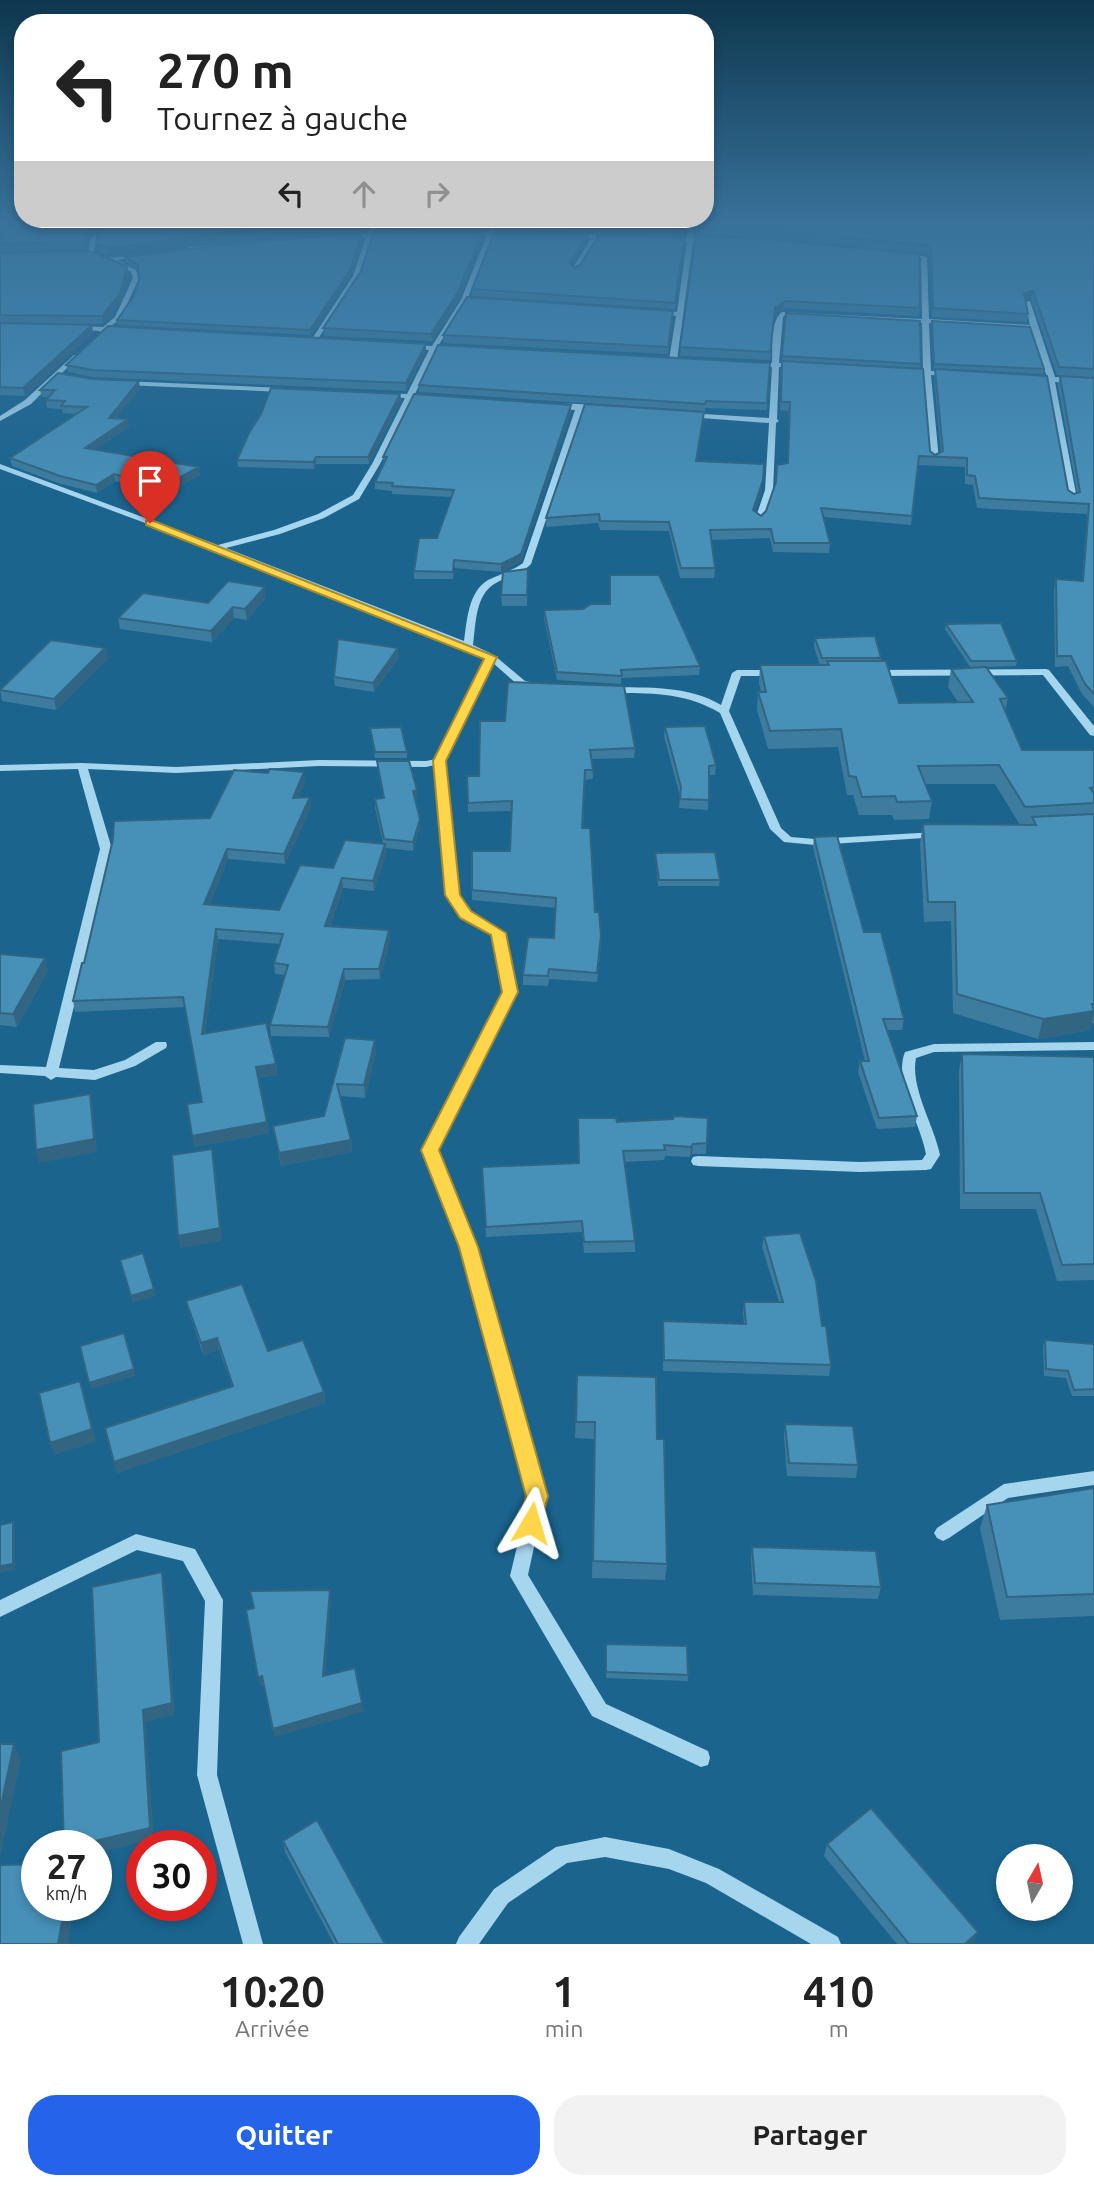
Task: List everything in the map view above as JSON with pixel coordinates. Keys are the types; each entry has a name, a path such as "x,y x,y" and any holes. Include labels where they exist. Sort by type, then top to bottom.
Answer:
{"street":[{"path":"95,338 120,313"},
{"path":"313,342 332,313"},
{"path":"217,548 321,516 356,497 434,348 456,313"},
{"path":"663,313 680,314 673,360"},
{"path":"759,520 769,490 775,421 778,326 780,316 784,313 1034,327"},
{"path":"926,313 927,373 935,460"},
{"path":"1031,313 1052,380 1073,499"},
{"path":"67,328 132,331"},
{"path":"301,341 327,342"},
{"path":"395,346 462,350"},
{"path":"0,419 28,402 85,348"},
{"path":"661,359 686,360"},
{"path":"751,363 804,366"},
{"path":"900,371 955,374"},
{"path":"57,375 70,379"},
{"path":"1024,378 1094,382"},
{"path":"120,383 300,391"},
{"path":"369,394 437,397"},
{"path":"541,405 608,409"},
{"path":"468,646 480,590 490,582 515,574 527,564 580,407"},
{"path":"677,414 775,421"},
{"path":"0,466 468,646 491,657 522,684 551,687"},
{"path":"491,657 440,761 452,895 465,915 498,933 510,992 430,1150 468,1247 537,1496 519,1576 599,1710 701,1758"},
{"path":"858,673 1046,672 1094,733"},
{"path":"724,711 737,673 791,673"},
{"path":"603,689 680,693 707,699 724,711 776,829 788,840 815,842 955,834"},
{"path":"0,768 82,766 176,770 319,763 426,764 440,761"},
{"path":"51,1074 106,849 82,766"},
{"path":"0,1069 96,1075 130,1063 161,1045"},
{"path":"698,1161 860,1167 926,1164 933,1155 909,1073 910,1055 934,1048 1094,1046"},
{"path":"943,1533 1004,1491 1094,1478"},
{"path":"0,1609 136,1542 189,1555 214,1600 207,1775 253,1944"},
{"path":"466,1944 501,1896 563,1854 606,1846 669,1859 712,1875 831,1944"}],"building":[{"path":"0,313 105,313 102,316 0,315"},
{"path":"122,313 322,313 310,330 117,320"},
{"path":"333,313 445,313 431,334 323,328"},
{"path":"457,313 673,313 668,347 443,335"},
{"path":"685,313 774,313 770,352 680,347"},
{"path":"786,313 920,321 921,364 782,356"},
{"path":"1040,313 1094,313 1094,369 1059,367"},
{"path":"932,321 1030,327 1044,369 934,364"},
{"path":"0,323 92,325 23,388 0,387"},
{"path":"108,326 426,344 406,383 92,370 66,365"},
{"path":"438,345 770,363 767,403 706,401 705,404 419,385"},
{"path":"782,361 923,369 930,451 935,455 943,451 935,369 1047,376 1068,490 1074,494 1080,492 1060,376 1094,378 1094,694 1085,684 1071,656 1057,656 1056,579 1083,581 1089,504 979,498 975,476 967,475 967,458 919,456 912,516 821,508 830,543 774,543 771,529 710,530 715,568 681,568 669,522 600,521 599,514 546,518 585,404 704,412 696,461 764,464 763,480 753,510 761,516 766,511 776,482 777,465 788,463 790,402 781,402"},
{"path":"58,373 92,379 139,381 109,418 128,419 85,448 199,467 162,487 114,474 96,485 60,476 10,458 87,407 61,406 65,401 46,400 55,390 40,390"},
{"path":"271,388 400,394 368,457 316,457 313,462 237,460"},
{"path":"414,394 571,405 521,554 501,564 454,560 453,572 414,571 419,538 437,538 454,490 392,486 393,483 375,482 387,457 383,457"},
{"path":"528,569 527,595 501,595 503,572"},
{"path":"610,575 659,575 700,666 621,670 622,676 557,672 544,610 583,609 591,604 610,604"},
{"path":"228,581 265,587 245,609 233,607 211,631 118,618 143,593 208,603"},
{"path":"1001,623 1017,661 971,661 946,624"},
{"path":"875,636 881,658 822,658 815,638"},
{"path":"338,639 398,648 373,683 334,677"},
{"path":"51,640 105,648 54,699 0,690"},
{"path":"827,661 886,661 899,703 973,702 951,669 986,667 1008,698 1000,699 1022,750 1094,750 1094,787 1090,788 1094,793 1094,803 1025,807 999,765 918,766 932,801 897,802 895,796 862,797 856,777 849,776 841,729 770,731 758,692 766,692 760,665 829,665"},
{"path":"508,682 624,686 635,748 590,750 593,770 585,770 582,828 590,828 595,912 599,912 601,935 597,973 549,969 548,976 523,975 528,937 554,938 556,898 472,890 472,851 510,851 512,801 468,803 467,776 479,776 480,721 505,721"},
{"path":"705,726 716,765 709,766 709,800 680,799 681,787 665,727"},
{"path":"401,727 407,752 375,752 370,728"},
{"path":"377,761 409,761 417,790 413,791 420,819 413,842 384,839 375,799 384,798"},
{"path":"270,769 304,772 293,798 310,797 284,854 227,849 204,904 279,910 300,865 333,868 345,840 385,844 373,881 342,878 325,926 389,930 379,969 344,969 328,1027 270,1025 288,965 274,963 283,934 216,929 202,1034 266,1023 276,1064 256,1067 267,1122 192,1136 187,1104 202,1102 183,997 73,1001 113,839 114,821 210,818 234,770 268,773"},
{"path":"1094,814 1094,1011 1043,1019 957,994 955,902 928,902 923,824 1036,825 1032,817"},
{"path":"837,836 864,932 881,932 904,1019 883,1019 917,1116 879,1118 860,1061 869,1061 814,837"},
{"path":"715,852 720,880 659,880 655,853"},
{"path":"0,954 45,958 13,1014 0,1013"},
{"path":"345,1038 375,1040 364,1085 337,1084 351,1140 279,1153 273,1126 324,1116"},
{"path":"962,1054 1094,1057 1094,1264 1062,1265 1040,1193 964,1193"},
{"path":"90,1094 94,1139 36,1150 33,1104"},
{"path":"674,1116 708,1118 707,1143 693,1144 691,1147 664,1145 665,1150 623,1151 635,1241 584,1242 582,1221 486,1227 482,1167 579,1163 578,1118 616,1118 617,1122 673,1119"},
{"path":"212,1149 220,1228 178,1236 172,1155"},
{"path":"800,1233 816,1281 831,1365 664,1360 663,1321 746,1324 744,1302 783,1302 764,1236"},
{"path":"143,1253 154,1289 131,1296 120,1260"},
{"path":"242,1284 268,1351 303,1340 324,1392 114,1462 105,1428 233,1386 217,1338 201,1343 186,1301"},
{"path":"124,1333 134,1369 89,1383 80,1346"},
{"path":"1045,1340 1094,1344 1094,1389 1074,1390 1068,1371 1046,1369"},
{"path":"577,1375 656,1377 657,1439 664,1439 667,1564 593,1561 595,1422 576,1422"},
{"path":"80,1381 92,1429 50,1443 39,1393"},
{"path":"785,1424 853,1426 858,1465 789,1463"},
{"path":"1094,1488 1094,1594 1007,1597 987,1505"},
{"path":"13,1522 13,1564 0,1566 0,1525"},
{"path":"752,1547 876,1551 881,1587 755,1583"},
{"path":"162,1572 172,1703 143,1710 150,1828 126,1830 126,1834 112,1837 112,1830 63,1830 61,1751 99,1742 92,1587"},
{"path":"330,1590 323,1676 355,1668 362,1703 273,1729 262,1676 258,1678 246,1610 254,1608 250,1591"},
{"path":"606,1644 687,1646 688,1675 606,1672"},
{"path":"0,1744 14,1744 0,1810"},
{"path":"871,1808 978,1932 965,1944 909,1944 827,1844"},
{"path":"317,1820 385,1944 338,1944 283,1841"},
{"path":"21,1864 21,1921 62,1921 58,1944 0,1944 0,1865"}],"route":[{"path":"150,523 431,631 491,657 440,761 452,895 465,915 498,933 510,992 430,1150 468,1247 537,1496 531,1523"}]}
